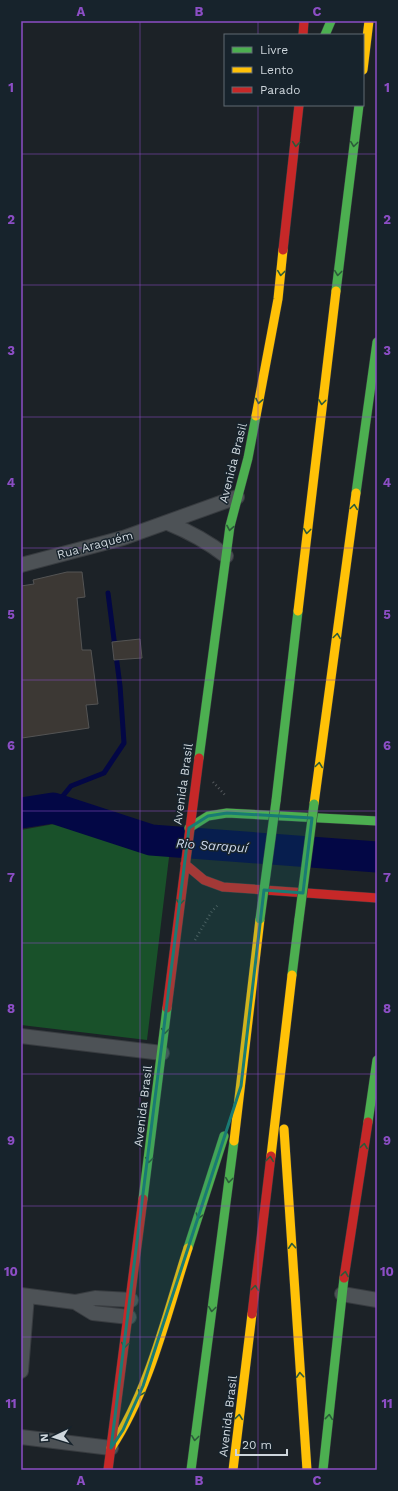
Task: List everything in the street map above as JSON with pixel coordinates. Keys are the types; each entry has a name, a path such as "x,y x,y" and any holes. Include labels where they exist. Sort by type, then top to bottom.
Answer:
{"main road":[{"path":"303,34 304,21"},
{"path":"325,34 331,21"},
{"path":"364,62 369,21"},
{"name":"Avenida Brasil","path":"108,1470 162,1053 188,830 226,556 237,497 248,458 278,299 300,106"},
{"path":"191,1470 241,1086 359,106"},
{"name":"Avenida Brasil","path":"233,1470 299,919 377,342"},
{"path":"188,830 208,816 227,813 377,821"},
{"path":"185,860 197,875 223,887 377,898"},
{"path":"323,1470 342,1294 377,1060"},
{"path":"280,1076 307,1470"},
{"path":"111,1448 123,1430 143,1386 241,1086"}],"street":[{"name":"Rua Araquém","path":"21,565 123,538 237,497"},
{"path":"168,523 193,532 226,556"},
{"path":"21,1036 162,1053"},
{"path":"342,1294 377,1300"},
{"path":"21,1372 24,1296 75,1302 95,1298 131,1300"},
{"path":"75,1302 93,1313 129,1317"},
{"path":"21,1437 111,1448"}],"path":[{"path":"198,756 205,771 214,784 231,799"},
{"path":"192,945 212,911 224,900 242,888"}],"highlighted area":[{"path":"227,813 312,818 303,893 264,890 241,1086 143,1386 123,1430 111,1448 189,828 208,816"}],"green space":[{"path":"71,821 151,848 170,849 147,1040 21,1025 21,830"}],"building":[{"path":"67,572 82,572 85,597 77,598 82,650 91,650 98,704 86,705 89,728 22,738 21,586 34,584 33,580"},
{"path":"140,639 142,658 114,660 112,642"}],"waterway":[{"name":"Rio Sarapuí","path":"53,808 71,786 104,773 124,743 120,686 108,593"},
{"name":"Rio Sarapuí","path":"21,813 53,808 151,840 377,857"}],"traffic: fast":[{"path":"325,34 331,21"},
{"path":"336,291 359,106"},
{"path":"356,493 377,342"},
{"path":"199,758 230,526 248,458 256,416"},
{"path":"276,801 298,611"},
{"path":"260,919 276,801"},
{"path":"299,919 314,804"},
{"path":"189,828 208,816 227,813 377,821"},
{"path":"292,975 299,919"},
{"path":"143,1199 167,1008"},
{"path":"368,1122 377,1060"},
{"path":"188,1248 224,1136"},
{"path":"191,1470 234,1141"},
{"path":"323,1470 344,1278"}],"traffic: slow":[{"path":"364,62 369,21"},
{"path":"256,416 278,299 283,250"},
{"path":"298,611 336,291"},
{"path":"314,804 356,493"},
{"path":"234,1141 260,919"},
{"path":"271,1156 292,975"},
{"path":"284,1129 307,1470"},
{"path":"111,1448 124,1426 147,1377 188,1248"},
{"path":"233,1470 252,1314"}],"traffic: jam":[{"path":"303,34 304,21"},
{"path":"283,250 299,106"},
{"path":"167,1008 199,758"},
{"path":"185,864 204,880 223,887 377,898"},
{"path":"344,1278 368,1122"},
{"path":"252,1314 271,1156"},
{"path":"108,1470 143,1199"}]}
